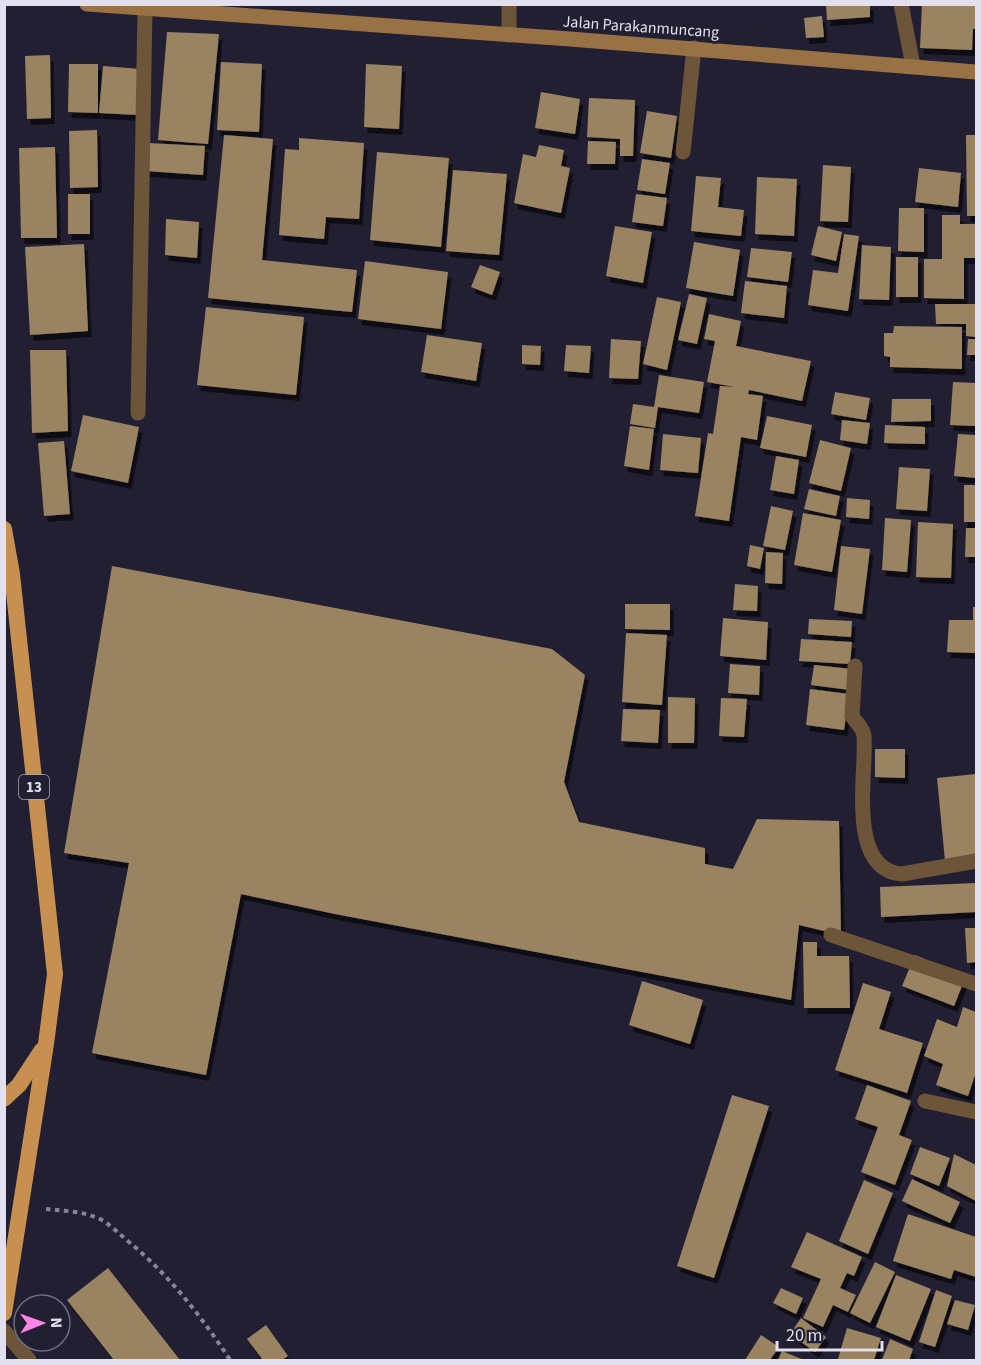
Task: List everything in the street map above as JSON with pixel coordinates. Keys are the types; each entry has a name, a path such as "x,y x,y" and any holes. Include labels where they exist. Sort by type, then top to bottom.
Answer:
{"highway":[{"name":"13","path":"4,529 12,574 55,974 21,1206 7,1272 4,1312"},
{"path":"4,1099 19,1085 46,1044"}],"main road":[{"name":"Jalan Parakanmuncang","path":"87,4 145,9 249,10 509,35 976,72"}],"street":[{"path":"508,4 509,35"},
{"path":"901,4 913,66"},
{"path":"138,413 145,9"},
{"path":"683,152 694,48"},
{"path":"855,666 852,716 864,736 862,770 864,826 875,860 891,873 902,874 976,861"},
{"path":"831,935 976,984"},
{"path":"925,1101 976,1112"},
{"path":"4,1331 29,1360"}],"path":[{"path":"21,1206 78,1213 98,1219 115,1229 141,1252 183,1296 230,1360"}],"building":[{"path":"826,4 870,4 870,17 827,20"},
{"path":"922,4 976,4 976,29 973,29 972,50 920,48"},
{"path":"822,16 824,37 806,38 804,18"},
{"path":"167,32 219,34 208,144 158,140"},
{"path":"50,55 51,118 27,119 25,56"},
{"path":"221,62 262,64 259,132 217,130"},
{"path":"69,64 98,64 98,113 68,112"},
{"path":"366,64 402,66 399,129 364,127"},
{"path":"103,66 141,69 138,115 99,113"},
{"path":"541,92 580,99 575,134 535,128"},
{"path":"589,98 635,100 633,156 620,156 620,139 587,137"},
{"path":"647,111 677,116 671,158 640,153"},
{"path":"97,130 98,187 70,188 69,131"},
{"path":"224,135 273,139 262,260 357,270 352,312 208,298"},
{"path":"966,135 976,135 976,216 967,216"},
{"path":"299,138 364,143 359,219 326,217 324,239 279,235 285,149 299,150"},
{"path":"588,141 616,142 615,164 587,164"},
{"path":"148,143 205,146 203,175 146,171"},
{"path":"539,145 564,150 561,166 570,168 561,213 514,203 523,154 536,157"},
{"path":"55,147 57,238 21,238 19,148"},
{"path":"377,152 449,158 441,247 370,240"},
{"path":"642,159 670,163 665,194 637,190"},
{"path":"823,165 851,167 848,222 820,221"},
{"path":"919,168 961,173 958,207 915,202"},
{"path":"453,170 507,174 499,255 446,251"},
{"path":"696,176 721,178 718,207 744,210 741,236 691,231"},
{"path":"757,177 797,179 794,236 755,234"},
{"path":"68,194 90,194 90,234 68,234"},
{"path":"636,194 667,198 663,226 632,222"},
{"path":"899,208 924,208 924,252 898,251"},
{"path":"942,215 960,215 960,224 976,224 976,258 964,258 964,299 924,298 924,259 942,259"},
{"path":"166,219 199,222 197,258 165,255"},
{"path":"615,226 652,232 643,283 606,276"},
{"path":"818,226 842,232 836,261 811,255"},
{"path":"844,234 859,236 848,311 808,305 813,270 838,273"},
{"path":"694,242 740,250 733,296 686,288"},
{"path":"84,244 88,331 30,335 25,247"},
{"path":"862,245 891,247 889,300 859,299"},
{"path":"751,248 792,252 788,282 747,277"},
{"path":"896,257 918,257 918,297 896,297"},
{"path":"365,261 448,272 441,329 358,319"},
{"path":"480,265 500,272 492,295 471,287"},
{"path":"745,281 787,286 784,318 741,313"},
{"path":"689,294 707,298 697,344 678,340"},
{"path":"657,297 681,302 667,370 643,364"},
{"path":"935,304 976,304 976,337 966,336 966,324 936,324"},
{"path":"206,307 304,317 296,395 197,385"},
{"path":"709,314 741,321 736,346 811,361 802,401 749,390 748,394 763,396 757,440 741,437 729,521 695,516 708,433 713,434 720,386 735,387 707,382 715,341 704,339"},
{"path":"894,326 962,327 962,369 890,367 890,357 884,356 884,333 893,333"},
{"path":"427,335 482,343 476,381 421,372"},
{"path":"611,339 641,341 638,379 609,378"},
{"path":"968,339 976,339 976,355 967,355"},
{"path":"522,345 541,346 540,365 522,364"},
{"path":"566,345 591,346 589,373 564,371"},
{"path":"30,350 66,350 68,431 32,433"},
{"path":"659,375 704,382 699,413 658,407 655,428 630,424 633,404 654,407"},
{"path":"953,382 976,383 976,426 950,425"},
{"path":"835,392 870,398 866,420 831,414"},
{"path":"892,399 931,399 931,421 891,422"},
{"path":"83,415 139,427 128,483 71,471"},
{"path":"767,416 812,425 806,457 760,448"},
{"path":"842,420 870,423 867,444 840,440"},
{"path":"885,425 925,427 925,444 884,443"},
{"path":"630,426 654,429 649,470 624,466"},
{"path":"663,434 701,438 698,473 660,470"},
{"path":"958,434 976,435 976,478 954,476"},
{"path":"820,440 851,448 841,491 809,483"},
{"path":"64,441 70,514 44,516 38,443"},
{"path":"776,456 799,460 794,494 770,490"},
{"path":"899,467 930,469 927,511 896,509"},
{"path":"964,485 976,485 976,522 964,522"},
{"path":"809,489 840,496 836,516 804,509"},
{"path":"847,498 870,500 869,519 846,517"},
{"path":"771,506 793,511 785,550 763,546"},
{"path":"803,513 841,520 832,572 794,565"},
{"path":"885,518 911,520 907,572 882,570"},
{"path":"918,522 953,524 951,578 916,577"},
{"path":"966,528 976,528 976,557 965,557"},
{"path":"750,545 764,548 760,569 747,566"},
{"path":"841,546 870,549 862,614 834,610"},
{"path":"766,552 783,553 782,584 765,583"},
{"path":"112,566 552,649 585,675 564,782 579,822 705,848 705,864 733,869 757,819 839,821 841,935 799,925 791,1000 335,914 241,894 206,1075 92,1053 129,863 64,853"},
{"path":"735,584 758,586 757,611 733,610"},
{"path":"625,604 670,604 670,630 625,629"},
{"path":"973,607 976,607 976,653 947,652 949,620 973,620"},
{"path":"723,618 768,622 766,660 720,656"},
{"path":"809,619 852,621 851,637 808,634"},
{"path":"626,633 667,635 662,705 622,702"},
{"path":"801,639 852,642 850,664 799,661"},
{"path":"730,664 760,666 759,695 728,693"},
{"path":"814,665 852,669 850,690 811,685"},
{"path":"810,689 849,694 844,730 806,725"},
{"path":"668,697 695,698 694,743 668,743"},
{"path":"721,698 747,699 744,737 719,736"},
{"path":"623,709 660,710 658,743 621,741"},
{"path":"875,749 905,749 905,778 875,777"},
{"path":"976,774 976,858 945,861 937,778"},
{"path":"976,883 976,912 881,917 880,887"},
{"path":"965,928 976,928 976,962 967,963"},
{"path":"803,942 817,942 817,956 849,956 850,1008 804,1008"},
{"path":"915,955 966,976 954,1006 902,986"},
{"path":"642,981 703,1000 690,1044 629,1025"},
{"path":"863,983 891,992 879,1029 923,1043 907,1093 835,1070"},
{"path":"963,1007 976,1012 976,1072 968,1096 936,1085 943,1064 924,1056 937,1019 957,1027"},
{"path":"867,1085 911,1101 899,1135 912,1140 895,1185 861,1172 878,1127 855,1119"},
{"path":"732,1095 769,1106 714,1278 677,1266"},
{"path":"920,1147 950,1158 939,1186 910,1174"},
{"path":"954,1154 976,1165 976,1201 947,1186"},
{"path":"912,1179 960,1202 950,1223 902,1201"},
{"path":"864,1180 893,1193 868,1254 839,1241"},
{"path":"908,1214 976,1237 976,1277 954,1270 951,1279 893,1261"},
{"path":"807,1232 862,1257 854,1276 847,1273 840,1288 856,1295 848,1312 833,1305 823,1327 803,1318 821,1279 791,1267"},
{"path":"875,1262 895,1272 870,1323 850,1313"},
{"path":"108,1268 180,1360 114,1360 72,1306 72,1296"},
{"path":"896,1275 931,1289 910,1341 876,1327"},
{"path":"781,1288 803,1298 796,1314 773,1303"},
{"path":"936,1290 952,1296 935,1347 919,1342"},
{"path":"955,1300 975,1305 968,1330 947,1324"},
{"path":"801,1318 826,1337 815,1352 790,1334"},
{"path":"266,1325 288,1356 282,1360 263,1360 247,1339"},
{"path":"847,1328 881,1338 874,1360 838,1359"},
{"path":"761,1335 779,1347 770,1360 745,1360"},
{"path":"890,1339 913,1349 909,1360 882,1360"},
{"path":"782,1351 804,1360 778,1360"}]}
